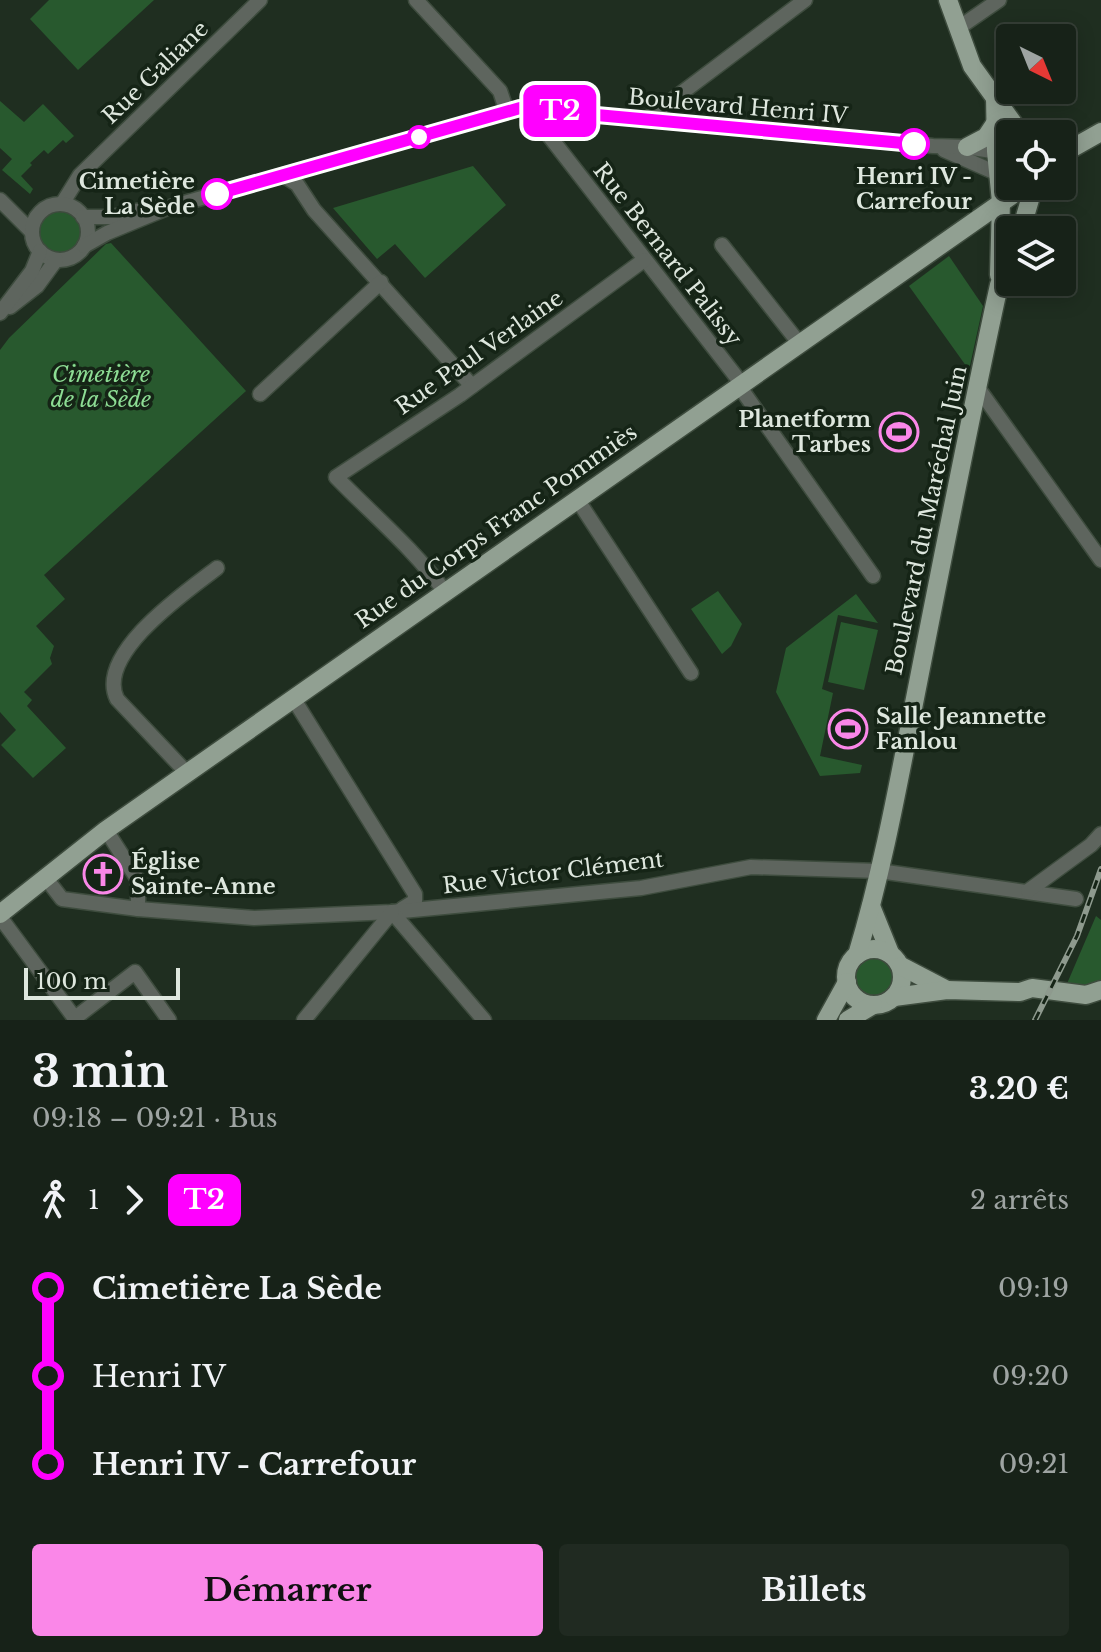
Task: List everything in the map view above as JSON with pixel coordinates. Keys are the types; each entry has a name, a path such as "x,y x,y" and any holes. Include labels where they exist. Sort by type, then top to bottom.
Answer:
{"main road":[{"path":"948,0 972,66 1011,120"},
{"name":"Boulevard du Maréchal Juin","path":"995,96 998,119"},
{"path":"967,147 986,137 998,119"},
{"path":"1076,146 1095,136"},
{"path":"1076,153 1095,136"},
{"name":"Rue du Corps Franc Pommiès","path":"0,916 106,830 1004,200"},
{"name":"Boulevard du Maréchal Juin","path":"1001,202 1002,216"},
{"path":"956,233 986,235 996,244"},
{"name":"Boulevard du Maréchal Juin","path":"857,955 879,871 997,296"},
{"path":"848,1020 873,1005 884,1004 894,997 902,983 871,906"},
{"path":"826,1020 847,982 848,967 857,955 873,949 947,990"},
{"path":"847,982 856,998 873,1005"},
{"path":"894,997 947,990 1020,992 1032,988 1086,995 1101,990"},
{"path":"1020,992 1032,998 1062,1002 1101,1000"}],"street":[{"name":"Rue Galiane","path":"62,204 80,175 260,0"},
{"path":"416,0 500,91 507,112"},
{"path":"647,119 805,0"},
{"path":"957,29 999,0"},
{"name":"Boulevard Henri IV","path":"84,246 170,207 520,108 996,151"},
{"name":"Rue Bernard Palissy","path":"542,110 543,128 741,383 744,393 873,576"},
{"name":"Boulevard Henri IV","path":"933,146 996,173"},
{"path":"0,199 32,232 40,251 56,260 72,257 84,246 88,231 81,214 80,175"},
{"path":"283,175 297,184 314,210 472,386"},
{"path":"0,199 25,211 40,213 62,204 81,214"},
{"name":"Boulevard Henri IV","path":"81,214 112,217 151,207 170,207"},
{"path":"32,232 40,213"},
{"path":"722,245 799,343"},
{"path":"3,310 32,271 40,251"},
{"path":"3,310 14,306 37,286 56,260"},
{"name":"Rue Paul Verlaine","path":"445,592 412,549 395,537 336,477 472,386 644,260"},
{"path":"260,394 381,282"},
{"path":"978,388 1101,560"},
{"path":"577,499 691,673"},
{"path":"188,774 117,699 113,687 132,642 143,628 217,568"},
{"path":"293,698 415,894 415,901 395,912 304,1020"},
{"path":"106,830 138,880 138,909"},
{"path":"1028,891 1091,845 1101,834"},
{"name":"Rue Victor Clément","path":"45,877 62,899 138,909 254,918 395,912 641,888 751,867 879,871 1076,899"},
{"path":"395,912 484,1020"},
{"path":"0,916 76,1019 135,972 169,1020"}],"green space":[{"path":"49,0 154,0 78,70 30,19"},
{"path":"0,101 24,122 43,104 74,136 66,143 63,140 48,154 44,150 30,163 32,165 21,176 33,189 30,194 2,170 12,159 0,148"},
{"path":"473,166 506,205 425,278 395,244 377,259 333,208"},
{"path":"59,209 75,216 82,232 75,248 59,255 43,248 36,232 43,216"},
{"name":"Cimetière de la Sède","path":"111,243 246,391 44,575 65,599 36,626 54,646 50,658 52,664 24,692 32,700 27,706 66,748 33,778 1,745 16,730 0,712 0,350 106,244"},
{"path":"949,256 983,306 969,370 909,286"},
{"path":"718,591 742,624 731,646 722,654 691,609"},
{"path":"856,594 878,623 838,615 822,689 833,693 820,756 862,765 860,773 820,776 776,692 786,648"},
{"path":"841,622 878,630 864,690 828,682"},
{"path":"1096,916 1101,920 1101,983 1087,989 1066,986"},
{"path":"874,955 890,961 896,977 890,993 874,999 858,993 852,977 858,961"}],"railway":[{"path":"1035,1020 1077,936 1101,869"}],"bus line":[{"name":"T2","path":"217,194 520,108 914,144"}],"place":[{"name":"Henri IV - Carrefour","path":"914,144"},
{"name":"Cimetière La Sède","path":"217,194"},
{"name":"Planetform Tarbes","path":"899,432"},
{"name":"Salle Jeannette Fanlou","path":"848,729"},
{"name":"Église Sainte-Anne","path":"103,874"}]}
